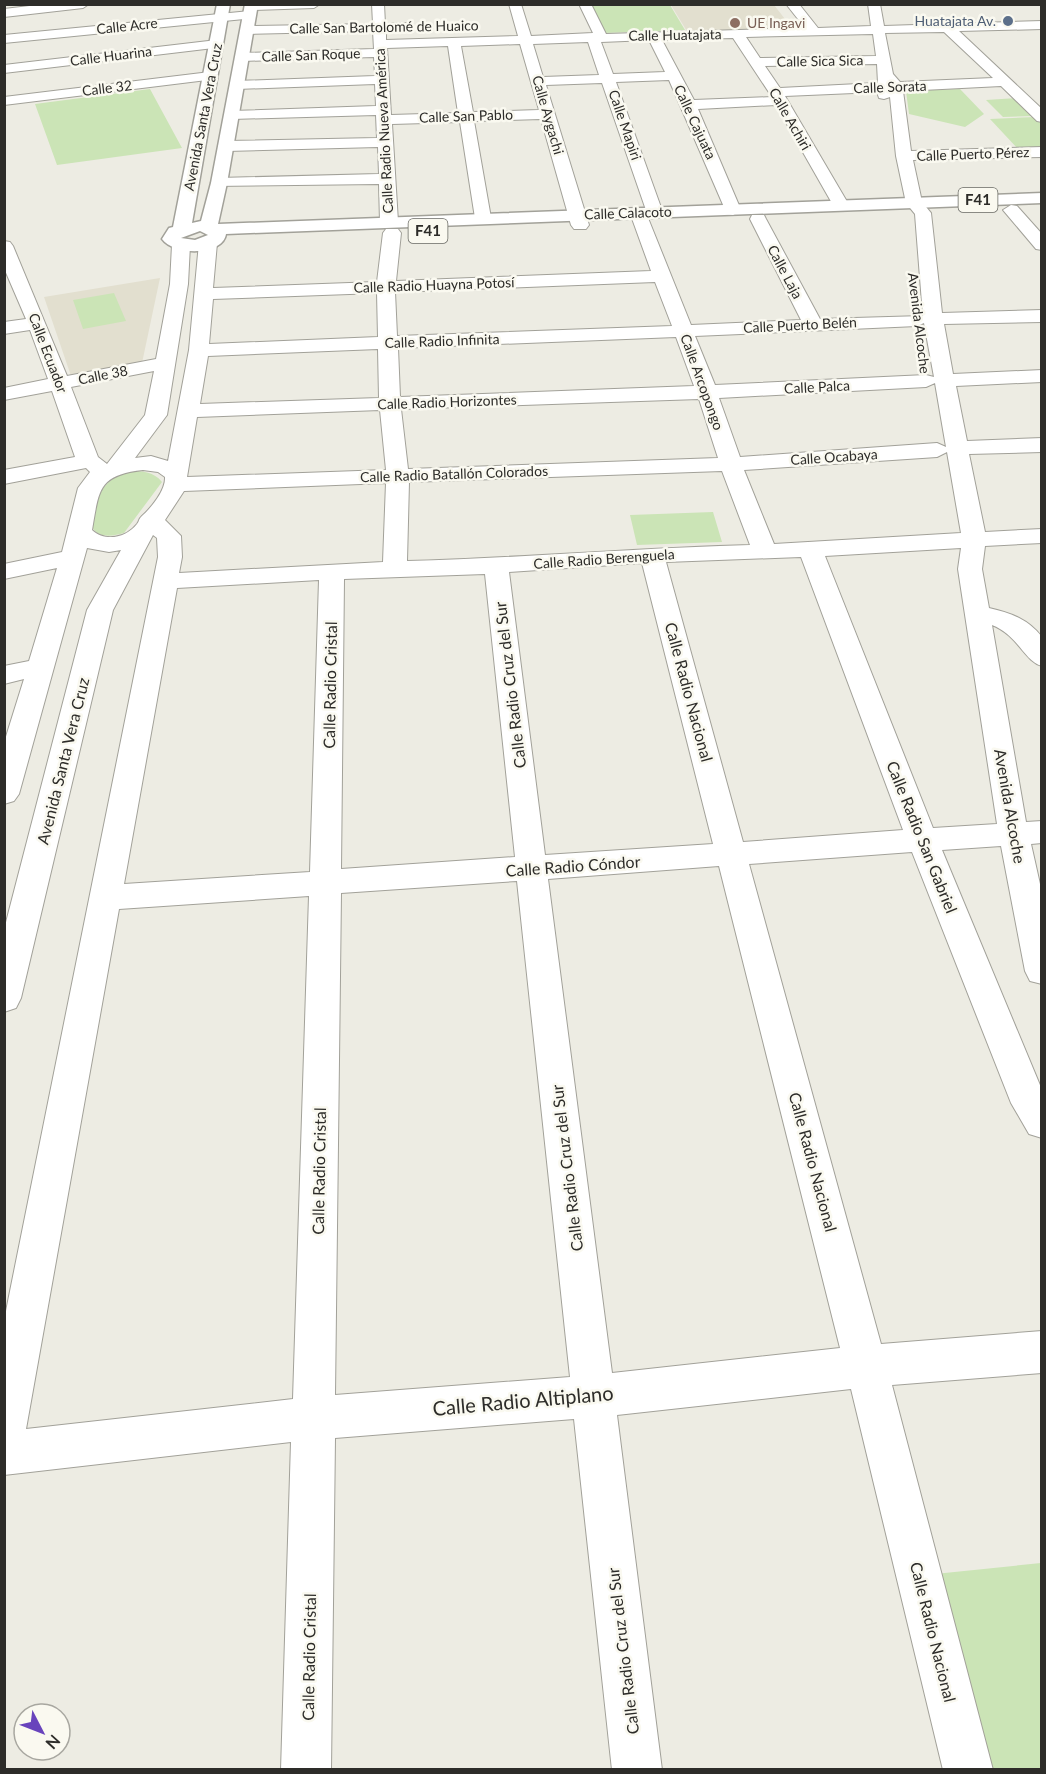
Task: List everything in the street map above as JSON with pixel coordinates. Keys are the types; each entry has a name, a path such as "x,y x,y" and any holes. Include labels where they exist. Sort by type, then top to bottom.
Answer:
{"main road":[{"name":"Avenida Santa Vera Cruz","path":"182,237 223,10"},
{"name":"Avenida Santa Vera Cruz","path":"211,235 250,14"},
{"name":"Calle Calacoto","path":"645,216 758,219 1041,198"},
{"name":"Calle Calacoto","path":"182,237 578,220 841,205 1041,209"},
{"name":"Calle Calacoto","path":"390,227 483,218 578,220"}],"street":[{"path":"4,13 82,4"},
{"path":"250,14 314,4"},
{"name":"Calle Radio Nueva América","path":"378,4 390,227 386,287 387,343 390,405 398,476 395,568"},
{"name":"Calle Aygachi","path":"515,4 515,24 524,40 538,81 578,220"},
{"name":"Calle Mapiri","path":"585,4 610,78 645,216"},
{"path":"792,4 815,32"},
{"name":"Avenida Alcoche","path":"874,4 904,156 925,319 947,449 958,532 970,569 977,614 1027,832 1041,971"},
{"name":"Calle Acre","path":"4,39 116,27 223,10 250,14"},
{"path":"106,12 150,83"},
{"path":"957,12 972,27"},
{"name":"Calle San Bartolomé de Huaico","path":"250,14 379,28 415,27"},
{"name":"Calle Huatajata","path":"380,49 454,42 972,27 1039,22"},
{"path":"947,27 1041,118"},
{"name":"Calle Achiri","path":"737,34 841,205"},
{"name":"Calle Cajuata","path":"653,36 689,105 733,210"},
{"path":"454,42 483,218"},
{"name":"Calle Huarina","path":"4,69 217,44"},
{"name":"Calle San Roque","path":"242,57 380,49"},
{"name":"Calle Sica Sica","path":"756,62 887,77"},
{"name":"Calle 32","path":"4,101 210,76"},
{"path":"538,81 673,76"},
{"name":"Avenida Alcoche","path":"887,77 888,144 910,208"},
{"name":"Calle Sorata","path":"689,105 777,97 887,77 1004,82"},
{"path":"237,85 382,80"},
{"path":"1026,102 1041,101"},
{"name":"Calle San Pablo","path":"232,115 548,114"},
{"path":"226,146 385,142"},
{"name":"Calle Puerto Pérez","path":"904,156 1041,152"},
{"path":"219,183 387,179"},
{"path":"1011,210 1041,245"},
{"name":"Calle Arcopongo","path":"645,216 663,276 765,552"},
{"name":"Calle Laja","path":"758,219 813,324"},
{"name":"Avenida Santa Vera Cruz","path":"4,998 100,610 176,479 199,350 211,235"},
{"name":"Avenida Santa Vera Cruz","path":"80,530 90,487 99,464 126,453 152,423 156,415 178,284 182,237"},
{"name":"Calle Ecuador","path":"4,246 10,271 37,323 60,384 99,464"},
{"name":"Calle Radio Huayna Potosí","path":"204,294 663,276"},
{"name":"Calle Puerto Belén","path":"684,331 925,319 1041,316"},
{"path":"4,328 37,323"},
{"name":"Calle Radio Infinita","path":"199,350 684,331"},
{"name":"Calle 38","path":"4,394 166,363"},
{"name":"Calle Palca","path":"707,392 1041,376"},
{"name":"Calle Radio Horizontes","path":"187,411 707,392"},
{"path":"99,464 109,443 152,423"},
{"name":"Calle Ocabaya","path":"731,464 1041,445"},
{"name":"Avenida Alcoche","path":"941,472 947,449"},
{"path":"4,477 99,464 152,463 166,467 176,479"},
{"name":"Calle Radio Batallón Colorados","path":"176,479 398,476 731,464"},
{"path":"4,1432 170,557 169,536 147,526 122,542 99,544 83,536 80,530"},
{"path":"4,794 80,530"},
{"name":"Calle Radio Berenguela","path":"165,580 395,568 496,566 652,555 765,552 958,532 1041,536"},
{"name":"Calle Radio San Gabriel","path":"810,549 922,840 1029,1103 1041,1122"},
{"name":"Calle Radio Nacional","path":"652,555 867,1366 968,1770"},
{"path":"4,572 72,557"},
{"name":"Calle Radio Cruz del Sur","path":"496,566 637,1770"},
{"name":"Calle Radio Cristal","path":"306,1770 332,573"},
{"path":"977,614 1000,617 1018,625 1041,658"},
{"path":"4,675 40,667"},
{"name":"Calle Radio Cóndor","path":"105,898 1027,832"},
{"name":"Calle Radio Altiplano","path":"4,1453 314,1418 593,1396 867,1366 1041,1352"}],"shaded area":[{"name":"UE Ingavi","path":"671,5 774,5 792,28 688,33"},
{"path":"160,278 142,363 71,376 44,297"}],"green space":[{"path":"592,5 670,5 685,30 604,33"},
{"path":"150,89 182,148 57,165 35,104"},
{"path":"960,89 984,114 965,127 909,114 906,91"},
{"path":"1017,98 1034,116 1003,117 986,100"},
{"path":"1035,117 1041,124 1041,148 1018,149 990,119"},
{"path":"114,293 126,321 83,329 73,300"},
{"path":"129,471 151,474 162,482 124,533 111,536 102,535 92,527 101,492 110,481"},
{"path":"713,512 722,542 637,545 630,515"},
{"path":"1041,1563 1041,1769 980,1769 925,1575"}],"place":[{"name":"Huatajata Av.","path":"1008,21"},
{"name":"UE Ingavi","path":"735,23"}]}
